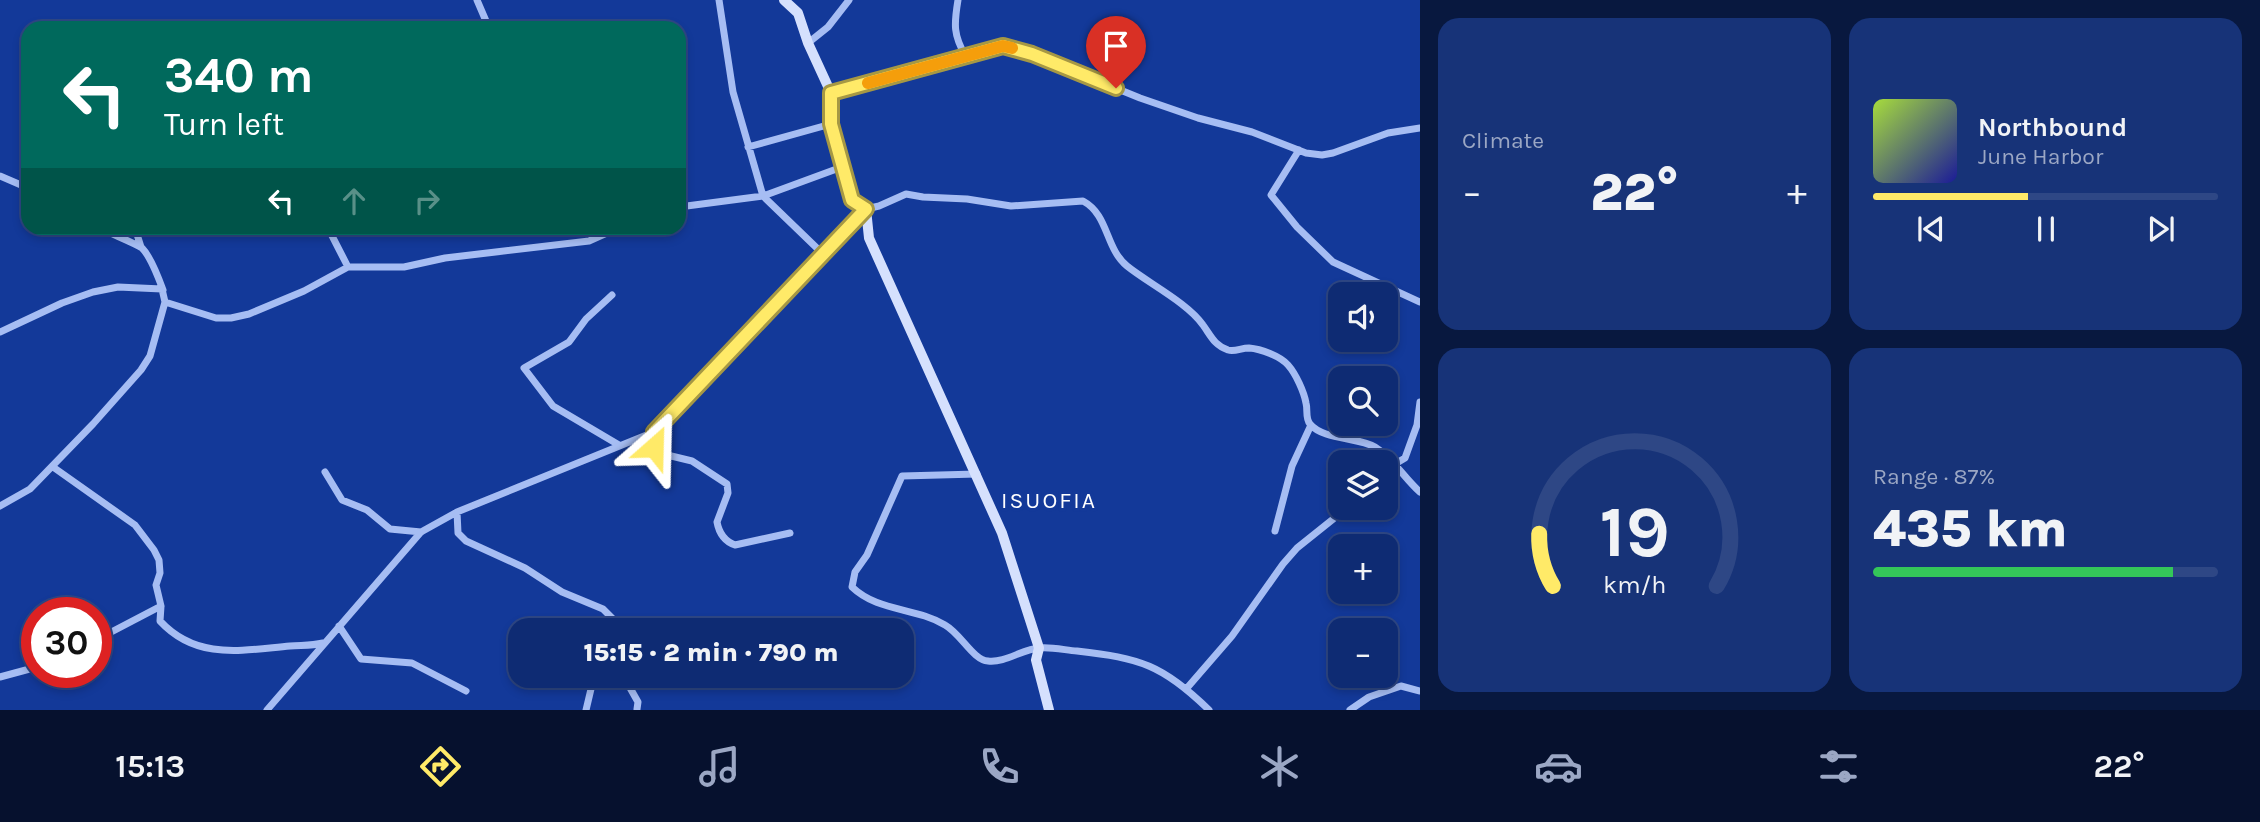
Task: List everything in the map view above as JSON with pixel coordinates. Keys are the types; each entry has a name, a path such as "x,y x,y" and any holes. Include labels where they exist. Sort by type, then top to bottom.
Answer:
{"main road":[{"path":"784,0 798,13 808,43 831,93 831,124 852,200 866,209 869,238 977,474 1012,560 1039,648 1036,660 1049,710"}],"street":[{"path":"477,0 486,21"},
{"path":"719,0 733,92 763,195 822,253"},
{"path":"793,0 798,13"},
{"path":"808,43 828,27 849,0"},
{"path":"958,0 955,16 956,39 966,57"},
{"path":"831,93 1003,46 1198,118 1322,155 1388,133 1420,128"},
{"path":"748,147 831,124"},
{"path":"1299,150 1271,195 1297,227 1334,262 1420,302"},
{"path":"686,206 763,195 842,167"},
{"path":"0,176 21,185"},
{"path":"267,710 421,532 457,512 654,432 866,209 906,194 1011,206 1083,201 1097,211 1118,257 1125,265 1167,293 1202,323 1217,345 1232,352 1249,348 1273,356 1289,367 1307,404 1307,416 1311,425 1321,432 1369,444 1377,450"},
{"path":"115,235 141,247"},
{"path":"0,506 30,489 53,467 141,370 150,356 165,302 157,272 141,247 137,235"},
{"path":"332,235 348,267"},
{"path":"165,302 216,318 231,318 249,314 304,291 348,267 404,267 445,258 589,241 602,235"},
{"path":"0,332 62,303 93,292 118,287 162,289"},
{"path":"612,295 586,319 569,342 524,368 553,407 619,445"},
{"path":"1398,462 1405,458 1410,447 1420,402"},
{"path":"1275,531 1292,466 1311,425"},
{"path":"654,432 654,447 663,454 692,461 727,484 728,493 717,522 728,543 735,545 790,533"},
{"path":"53,467 135,525 154,550 159,560 160,573 156,585 161,606 159,617 163,625 188,641 213,650 245,652 287,646 304,648 324,643"},
{"path":"1398,469 1420,492"},
{"path":"325,472 342,500 367,510 390,529 421,532"},
{"path":"977,474 902,477 867,555 855,572 852,587 862,596 880,605 943,624 965,641 976,657 984,661 993,662 1039,648 1102,653 1139,661 1155,667 1187,688 1209,710"},
{"path":"457,512 458,533 466,541 526,568 562,592 603,610 612,618"},
{"path":"1187,688 1232,636 1283,564 1297,548 1332,520"},
{"path":"112,632 161,606"},
{"path":"338,626 361,659 412,663 466,691"},
{"path":"0,677 21,671"},
{"path":"1350,710 1369,697 1401,686 1420,691"},
{"path":"586,710 592,688"},
{"path":"630,688 638,702 638,709"}],"slow traffic":[{"path":"868,83 1003,46 1012,48"}],"district":[{"name":"ISUOFIA","path":"1049,500"}],"route":[{"path":"654,447 654,432 866,209 852,200 842,167 831,124 831,93 1003,46 1032,54 1116,88"}]}
